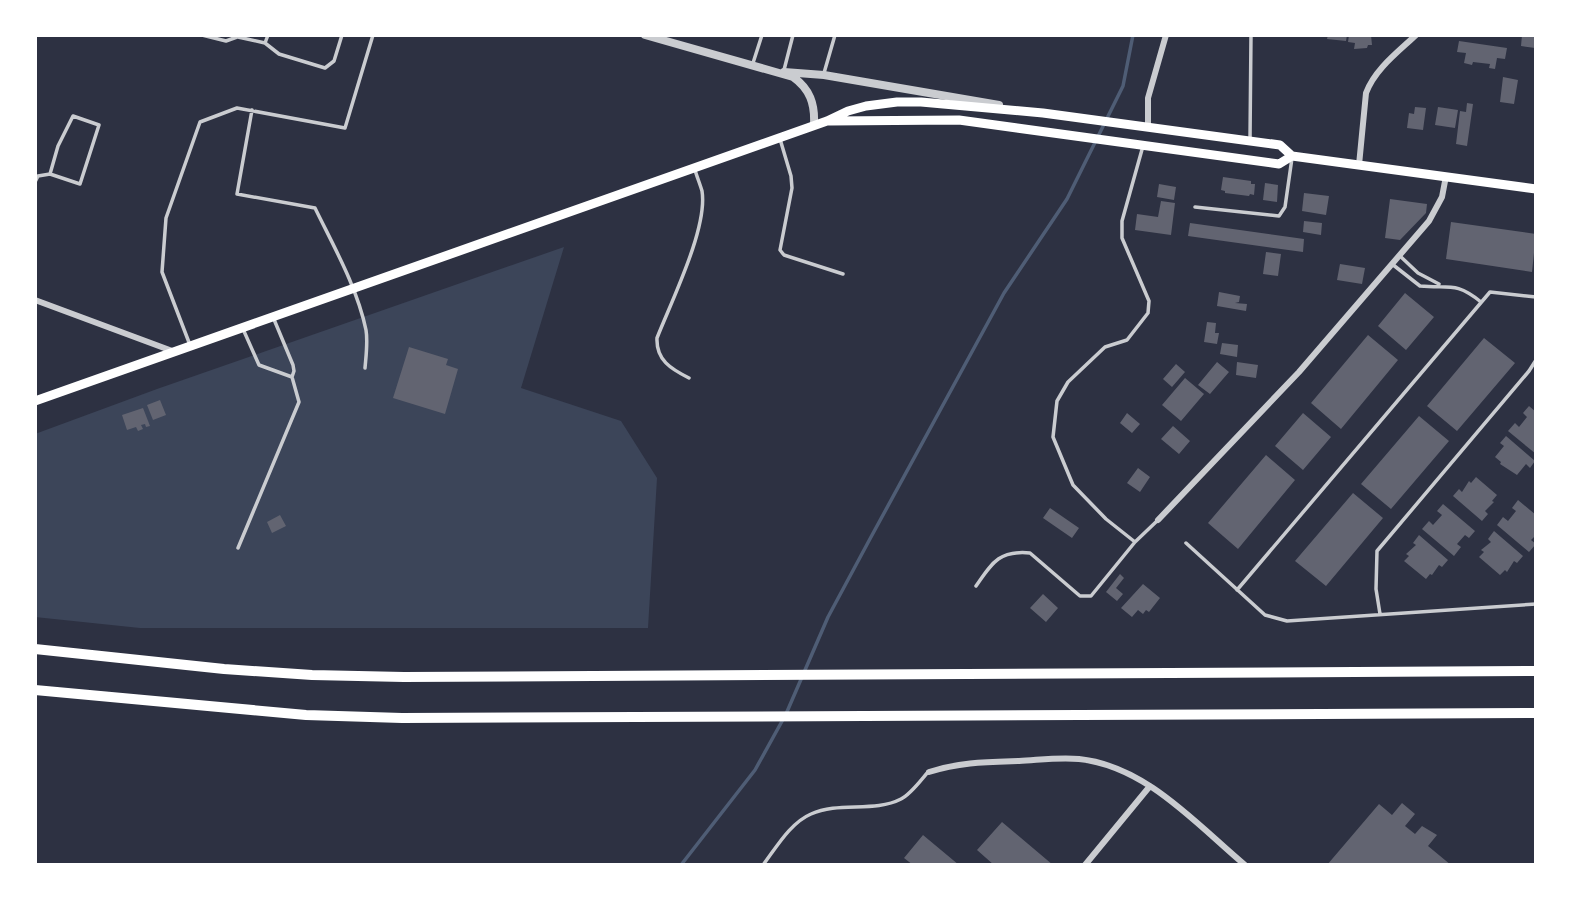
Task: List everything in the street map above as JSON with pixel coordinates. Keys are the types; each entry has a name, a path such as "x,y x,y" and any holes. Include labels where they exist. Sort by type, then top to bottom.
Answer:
{"highway":[{"path":"35,649 224,669 312,675 732,676 1536,671"},
{"path":"35,690 306,715 402,718 1536,713"}],"main road":[{"path":"35,401 866,106 909,101 1044,113 1280,145 1292,156 1536,189"},
{"path":"827,121 959,120 1279,164 1292,156"}],"street":[{"path":"645,35 784,72 824,75 1044,113"},
{"path":"1148,127 1148,97 1166,35"},
{"path":"1359,165 1369,84 1381,68 1416,35"},
{"path":"784,72 799,81 810,95 814,107 814,124"},
{"path":"1158,520 1299,372 1400,255 1436,210 1446,176"},
{"path":"35,300 175,352"},
{"path":"929,772 954,764 1077,759 1111,766 1150,786 1245,865"},
{"path":"1085,865 1150,786"}],"lane":[{"path":"202,35 226,41 238,36 265,43 279,54 325,68 334,61 342,35"},
{"path":"265,43 268,35"},
{"path":"190,347 162,272 166,218 200,122 237,108 345,128 373,35"},
{"path":"752,64 762,35"},
{"path":"784,72 793,35"},
{"path":"824,75 835,35"},
{"path":"1250,141 1251,35"},
{"path":"252,110 237,194 316,208 353,289 367,333 365,369"},
{"path":"35,182 38,176 51,174 80,184 99,125 72,116 58,146 51,174"},
{"path":"780,137 792,188 780,250 784,256 842,274"},
{"path":"1135,542 1106,519 1073,485 1053,437 1057,401 1068,382 1105,347 1127,340 1148,313 1149,301 1122,238 1122,221 1144,144"},
{"path":"1195,206 1279,216 1285,207 1292,156"},
{"path":"689,378 672,369 663,360 657,348 657,338 698,230 702,191 694,168"},
{"path":"1400,255 1418,273 1441,285"},
{"path":"1392,264 1420,286 1462,288 1481,302"},
{"path":"1237,590 1490,292 1536,298"},
{"path":"238,548 299,402 292,377 293,365 273,316"},
{"path":"242,327 259,365 292,377"},
{"path":"1380,614 1376,589 1377,551 1536,360"},
{"path":"975,586 994,561 1003,555 1020,552 1030,553 1080,596 1091,596 1135,542 1158,520"},
{"path":"1185,543 1265,615 1287,621 1536,604"},
{"path":"763,865 791,829 810,814 839,807 879,805 903,798 929,772"}],"shaded area":[{"path":"564,247 521,388 621,421 657,478 648,628 140,628 35,617 35,434"}],"building":[{"path":"1328,35 1347,35 1346,41 1327,39"},
{"path":"1349,35 1371,35 1372,45 1354,49 1355,43 1348,42"},
{"path":"1522,35 1536,35 1535,48 1521,46"},
{"path":"1459,41 1507,48 1505,59 1497,58 1495,69 1489,68 1490,64 1464,63 1466,53 1457,52"},
{"path":"1503,77 1518,80 1514,104 1500,102"},
{"path":"1467,103 1473,104 1467,146 1456,144 1460,111 1466,112"},
{"path":"1415,107 1426,108 1423,130 1407,128 1409,113 1414,114"},
{"path":"1438,107 1458,110 1455,128 1435,125"},
{"path":"1223,177 1251,181 1251,184 1255,184 1254,195 1225,193 1221,190"},
{"path":"1265,183 1278,185 1277,202 1263,200"},
{"path":"1159,184 1176,187 1174,200 1157,197"},
{"path":"1304,193 1329,196 1326,215 1302,211"},
{"path":"1390,199 1427,204 1426,213 1400,240 1385,238"},
{"path":"1161,201 1175,203 1171,235 1135,230 1137,214 1158,217"},
{"path":"1304,221 1322,223 1321,235 1303,232"},
{"path":"1451,222 1536,234 1532,272 1446,259"},
{"path":"1190,223 1304,239 1303,252 1188,236"},
{"path":"1266,252 1281,254 1278,276 1263,274"},
{"path":"1340,264 1365,268 1362,284 1337,280"},
{"path":"1219,292 1240,296 1239,302 1235,303 1247,304 1246,311 1217,306"},
{"path":"1405,293 1434,317 1406,350 1378,326"},
{"path":"1207,322 1216,323 1215,333 1219,333 1217,344 1204,342"},
{"path":"1368,335 1398,360 1341,429 1311,403"},
{"path":"1484,338 1515,363 1457,431 1427,406"},
{"path":"1222,343 1238,345 1237,357 1220,354"},
{"path":"409,347 448,359 446,365 458,369 445,414 393,398"},
{"path":"1217,362 1229,372 1210,394 1198,385"},
{"path":"1237,362 1258,365 1256,378 1236,375"},
{"path":"1176,364 1185,372 1172,387 1163,379"},
{"path":"1185,378 1204,394 1181,421 1162,405"},
{"path":"160,400 166,415 153,420 147,405"},
{"path":"1529,406 1536,412 1536,454 1508,431 1515,423 1519,427 1527,417 1523,413"},
{"path":"143,408 150,426 141,425 143,429 138,431 136,427 127,430 122,415"},
{"path":"1127,413 1140,424 1132,433 1120,423"},
{"path":"1303,413 1331,437 1303,470 1275,446"},
{"path":"1419,416 1449,441 1391,509 1361,484"},
{"path":"1173,426 1190,441 1179,454 1161,439"},
{"path":"1506,436 1535,461 1530,468 1526,464 1517,475 1500,464 1495,457 1504,446 1500,443"},
{"path":"1266,455 1295,480 1238,549 1208,523"},
{"path":"1138,468 1150,477 1140,492 1127,483"},
{"path":"1476,477 1497,495 1485,511 1488,514 1482,521 1453,496 1459,489 1462,492 1469,481 1471,483"},
{"path":"1353,493 1383,518 1326,586 1295,561"},
{"path":"1518,500 1536,515 1536,535 1531,540 1536,544 1529,552 1497,525 1503,517 1508,521 1516,511 1512,508"},
{"path":"1443,504 1475,531 1469,538 1465,535 1457,544 1461,547 1454,556 1422,529 1429,521 1433,525 1442,515 1437,511"},
{"path":"1050,508 1079,528 1072,538 1043,518"},
{"path":"280,515 286,526 272,533 267,522"},
{"path":"1494,531 1523,556 1517,563 1514,561 1507,572 1505,570 1500,575 1479,557 1484,552 1481,550 1491,542 1488,539"},
{"path":"1419,535 1448,560 1426,579 1404,561 1409,556 1406,554 1416,545 1413,543"},
{"path":"1120,574 1124,578 1116,588 1123,594 1117,601 1106,592"},
{"path":"1143,584 1160,598 1149,612 1146,610 1143,614 1138,610 1132,617 1121,608"},
{"path":"1043,594 1058,608 1046,622 1030,608"},
{"path":"1402,803 1415,814 1405,826 1415,834 1422,826 1437,835 1428,846 1451,865 1327,865 1379,804 1392,815"},
{"path":"1002,822 1053,865 994,865 977,850"},
{"path":"923,835 959,865 913,865 904,858"}],"waterway":[{"path":"681,865 755,770 786,714 828,617 1004,293 1067,199 1123,86 1133,35"}]}
